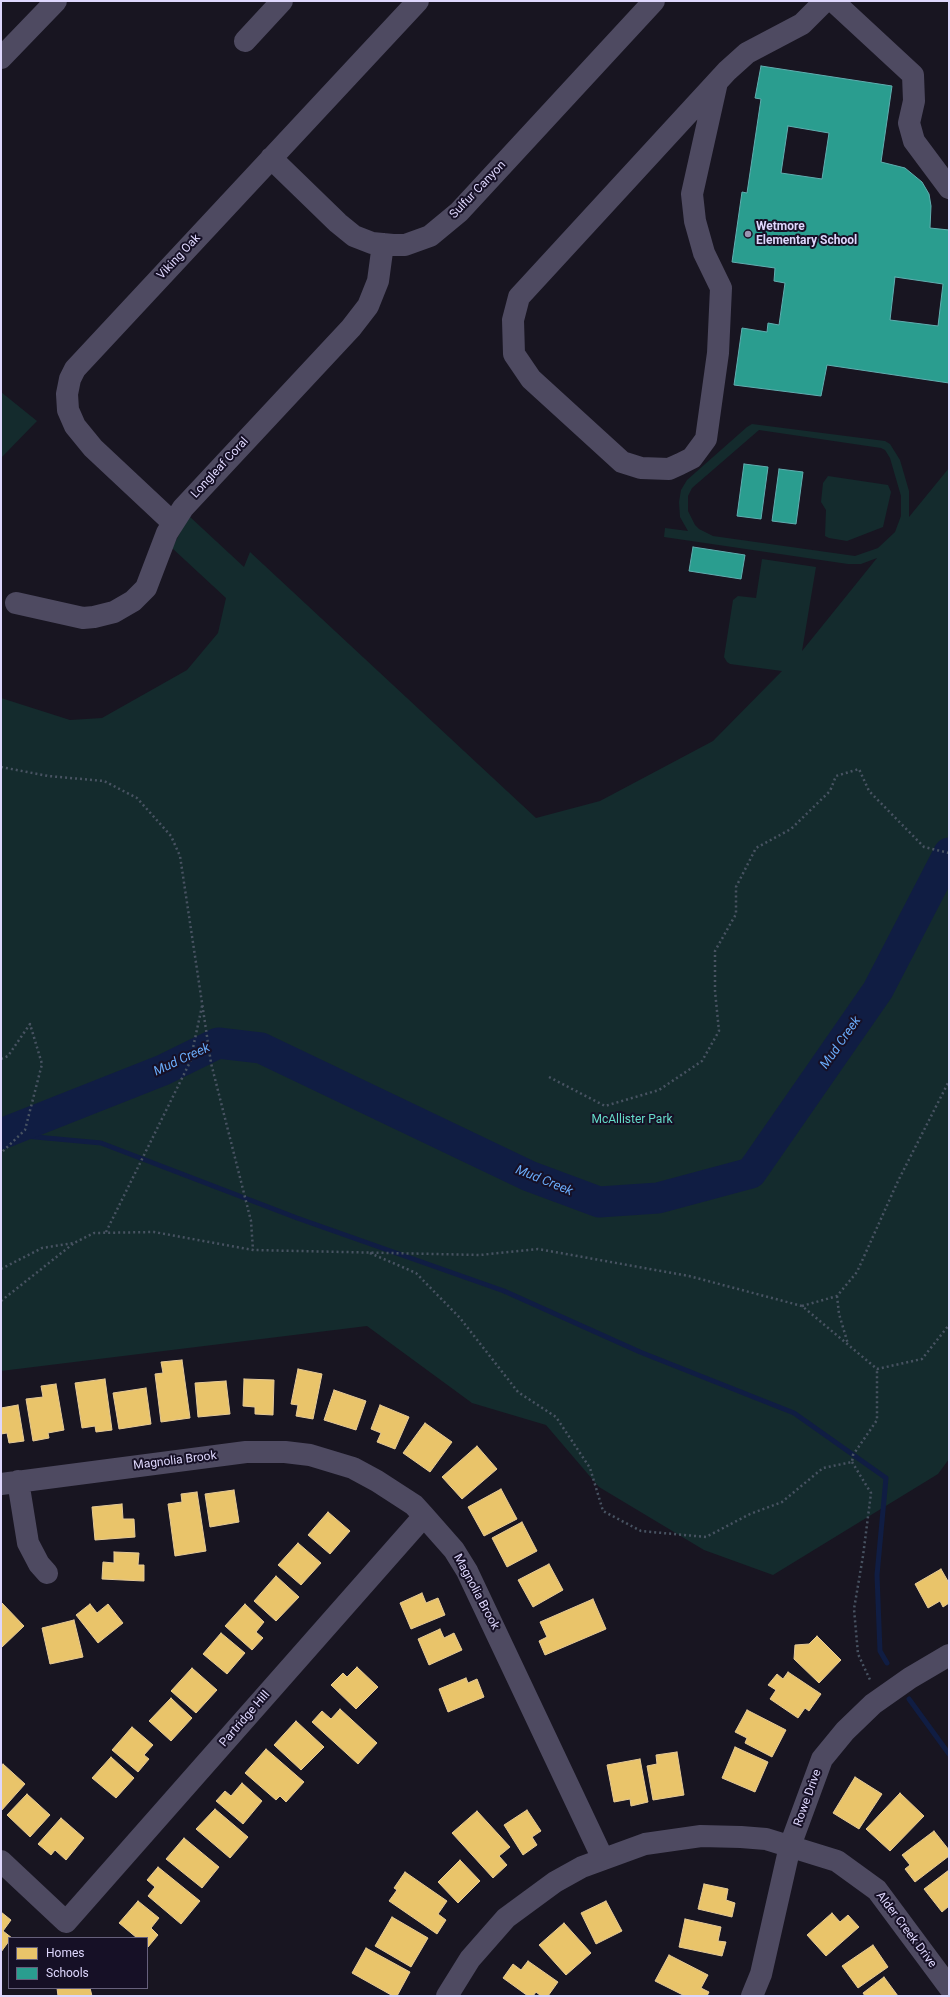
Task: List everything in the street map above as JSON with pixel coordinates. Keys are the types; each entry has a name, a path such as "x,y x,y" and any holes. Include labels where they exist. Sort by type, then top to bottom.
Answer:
{"street":[{"path":"1,58 56,1"},
{"path":"245,41 282,1"},
{"name":"Viking Oak","path":"172,522 93,448 75,426 68,410 67,394 70,379 82,360 418,1"},
{"name":"Sulfur Canyon","path":"271,158 338,223 354,236 372,243 405,245 430,236 459,212 654,1"},
{"path":"717,82 692,194 695,221 704,253 721,288 718,353 706,439 692,458 669,469 641,468 622,462 531,379 514,354 513,320 519,297 717,82 747,53 802,24 825,1"},
{"path":"833,1 913,75 914,100 909,123 914,141 949,188"},
{"name":"Longleaf Coral","path":"16,604 83,618 94,617 114,612 127,605 146,588 172,522 183,508 351,328 368,306 378,282 383,244"},
{"name":"Magnolia Brook","path":"10,1483 246,1452 285,1452 310,1455 353,1468 389,1489 414,1505 454,1550 467,1571 603,1859"},
{"path":"10,1483 28,1543 39,1564 47,1573"},
{"name":"Partridge Hill","path":"1,1861 66,1922 424,1516"},
{"name":"Rowe Drive","path":"752,1996 761,1974 790,1846 822,1759 845,1731 880,1699 910,1678 949,1655"},
{"name":"Alder Creek Drive","path":"447,1996 470,1959 506,1918 555,1882 582,1867 645,1844 701,1836 766,1839 837,1861 876,1890 949,1987"}],"path":[{"path":"1,767 48,776 104,781 137,798 171,836 180,856 211,1063 251,1221 253,1250"},
{"path":"549,1077 605,1106 659,1090 702,1061 719,1031 715,991 715,950 736,914 736,887 756,848 791,829 830,791 836,776 859,769 869,791 924,847 949,853"},
{"path":"106,1232 190,1062 203,1004"},
{"path":"1,1059 8,1056 30,1024 42,1064 25,1130 1,1153"},
{"path":"802,1306 837,1296 857,1272 898,1181 949,1081"},
{"path":"1,1301 74,1243 94,1232 154,1232 253,1250 480,1255 538,1249 689,1276 802,1306 877,1369 877,1420 853,1455 852,1462 871,1493 854,1609 858,1654 880,1699"},
{"path":"1,1269 42,1248 74,1243"},
{"path":"367,1252 416,1272 460,1318 518,1392 556,1417 590,1468 603,1511 641,1531 706,1537 750,1514 782,1502 823,1468 852,1462"},
{"path":"837,1296 839,1314 849,1345"},
{"path":"877,1369 922,1359 949,1325"}],"green space":[{"path":"1,392 37,421 1,458"},
{"name":"McAllister Park","path":"752,424 885,441 890,444 900,460 909,491 909,517 949,468 949,1459 938,1474 773,1575 704,1550 599,1487 546,1425 472,1403 367,1326 1,1371 1,698 70,720 102,718 187,670 218,633 226,598 172,548 189,516 244,567 250,552 536,818 600,801 713,741 782,671 730,664 724,657 733,600 738,596 756,598 762,559 816,567 802,651 877,558 861,564 848,564 664,537 665,528 688,531 680,517 679,502 681,490 687,480","holes":["759,430 881,448 885,450 890,458 901,496 901,516 895,532 878,548 855,556 713,536 699,529 695,525 688,511 688,496 692,488"]},
{"path":"828,476 888,485 891,492 883,527 847,541 825,536 826,510 821,502 823,483"}],"building: Homes":[{"path":"182,1360 190,1418 161,1422 155,1374 163,1373 161,1362"},
{"path":"298,1369 322,1374 313,1419 296,1416 298,1405 291,1404"},
{"path":"105,1379 112,1430 96,1432 95,1426 82,1428 75,1383"},
{"path":"244,1379 274,1380 273,1415 255,1414 255,1407 243,1406"},
{"path":"226,1381 230,1414 198,1417 195,1383"},
{"path":"56,1384 64,1430 48,1433 49,1438 33,1441 26,1399 43,1397 41,1386"},
{"path":"146,1388 151,1424 119,1429 113,1393"},
{"path":"334,1390 366,1401 356,1430 324,1420"},
{"path":"18,1405 24,1441 9,1443 7,1433 1,1434 1,1408"},
{"path":"380,1405 409,1417 395,1449 377,1442 381,1433 371,1429"},
{"path":"425,1423 452,1442 430,1472 403,1453"},
{"path":"477,1446 497,1469 462,1499 442,1477"},
{"path":"501,1489 517,1519 484,1536 468,1507"},
{"path":"234,1490 239,1522 210,1527 205,1494"},
{"path":"197,1492 206,1551 175,1556 168,1504 182,1502 181,1494"},
{"path":"122,1504 123,1519 134,1519 135,1537 95,1540 92,1507"},
{"path":"328,1512 350,1531 330,1554 308,1535"},
{"path":"522,1522 537,1551 507,1567 492,1538"},
{"path":"298,1543 321,1563 301,1585 278,1565"},
{"path":"114,1552 139,1553 138,1565 144,1565 144,1581 102,1579 103,1562 114,1563"},
{"path":"549,1564 563,1590 533,1607 518,1580"},
{"path":"941,1569 949,1583 949,1603 943,1607 940,1601 928,1608 915,1584"},
{"path":"276,1576 299,1597 276,1621 254,1601"},
{"path":"422,1593 426,1603 438,1598 445,1615 411,1629 400,1603"},
{"path":"593,1599 606,1629 545,1655 539,1641 547,1637 540,1622"},
{"path":"1,1602 24,1626 1,1648"},
{"path":"90,1604 97,1613 108,1604 123,1623 98,1643 76,1615"},
{"path":"245,1604 264,1622 256,1632 263,1638 252,1650 225,1626"},
{"path":"74,1620 83,1657 50,1664 42,1628"},
{"path":"440,1629 444,1638 454,1633 462,1650 429,1665 418,1639"},
{"path":"221,1633 245,1653 227,1674 203,1654"},
{"path":"817,1636 841,1660 819,1683 794,1659 795,1645 809,1644"},
{"path":"357,1667 378,1687 356,1709 331,1685 343,1673 347,1677"},
{"path":"192,1668 217,1690 196,1713 171,1691"},
{"path":"788,1672 821,1694 809,1711 805,1708 798,1718 770,1699 776,1690 768,1685 777,1674 783,1679"},
{"path":"466,1678 468,1683 477,1679 484,1697 448,1712 439,1689"},
{"path":"171,1698 192,1718 171,1741 149,1721"},
{"path":"340,1709 377,1743 358,1764 312,1722 322,1711 331,1719"},
{"path":"747,1710 786,1730 772,1757 745,1743 747,1738 735,1732"},
{"path":"296,1721 324,1747 301,1770 274,1745"},
{"path":"132,1727 153,1745 144,1755 149,1759 138,1772 112,1750"},
{"path":"735,1747 768,1762 755,1792 722,1778"},
{"path":"266,1749 304,1782 286,1802 280,1796 276,1800 245,1773"},
{"path":"677,1752 684,1795 653,1800 647,1766 657,1764 656,1755"},
{"path":"111,1757 134,1778 116,1798 92,1778"},
{"path":"640,1759 648,1802 631,1806 630,1799 614,1802 607,1765"},
{"path":"3,1764 25,1784 1,1811 1,1767"},
{"path":"855,1777 882,1794 859,1829 833,1813"},
{"path":"242,1783 262,1801 243,1824 216,1801 225,1791 231,1796"},
{"path":"900,1793 924,1816 890,1851 866,1829"},
{"path":"27,1794 50,1815 30,1837 7,1815"},
{"path":"215,1809 248,1837 230,1858 196,1829"},
{"path":"527,1810 541,1831 532,1837 537,1845 523,1855 504,1825"},
{"path":"477,1811 510,1847 499,1856 507,1865 493,1878 452,1833"},
{"path":"61,1818 84,1838 66,1860 55,1850 51,1855 38,1844"},
{"path":"934,1831 949,1850 949,1856 915,1882 905,1869 910,1865 902,1855"},
{"path":"184,1838 219,1867 202,1888 166,1859"},
{"path":"460,1860 480,1881 458,1903 438,1882"},
{"path":"158,1867 200,1901 181,1924 148,1896 155,1887 147,1880"},
{"path":"949,1870 949,1906 942,1912 924,1889"},
{"path":"405,1872 447,1901 438,1914 446,1920 437,1934 389,1901 397,1890 394,1888"},
{"path":"704,1884 728,1889 726,1900 735,1903 732,1917 698,1909"},
{"path":"138,1901 159,1918 151,1928 158,1935 148,1947 148,1937 136,1937 119,1923"},
{"path":"606,1901 622,1931 596,1944 581,1913"},
{"path":"1,1912 11,1920 3,1931 11,1937 8,1937 8,1942 1,1952"},
{"path":"832,1913 840,1922 848,1915 859,1927 826,1956 807,1935"},
{"path":"392,1917 428,1938 411,1967 375,1946"},
{"path":"685,1919 721,1927 718,1941 726,1942 722,1956 679,1947"},
{"path":"564,1923 591,1953 566,1975 539,1945"},
{"path":"873,1945 888,1967 858,1988 842,1966"},
{"path":"366,1948 410,1972 397,1996 393,1996 352,1973"},
{"path":"669,1955 708,1975 701,1988 709,1992 707,1996 685,1996 655,1981"},
{"path":"528,1961 558,1982 548,1996 541,1996 536,1992 533,1996 528,1996 503,1978 513,1964 521,1970"},
{"path":"884,1977 898,1996 865,1996 863,1993"},
{"path":"57,1989 90,1989 92,1996 58,1996"}],"building: Schools":[{"path":"761,66 892,86 881,162 905,168 922,182 929,194 931,206 930,228 949,230 949,383 827,365 821,396 734,385 742,328 767,332 768,323 779,325 785,283 774,281 775,268 732,262 742,192 747,193 761,99 755,98","holes":["788,126 829,133 822,179 781,173","895,277 943,284 938,326 890,320"]},
{"path":"744,464 768,467 761,519 737,516"},
{"path":"779,469 803,472 796,524 772,521"},
{"path":"693,547 745,555 741,579 689,571"}],"waterway":[{"name":"Mud Creek","path":"1,1134 163,1070 218,1043 261,1048 529,1176 599,1202 658,1198 751,1173 878,990 949,853"},
{"path":"3,1134 101,1143 297,1218 504,1291 640,1352 794,1413 886,1478 877,1575 880,1651 887,1663"},
{"path":"909,1699 949,1754"}],"place":[{"name":"Wetmore Elementary School","path":"748,234"}]}
